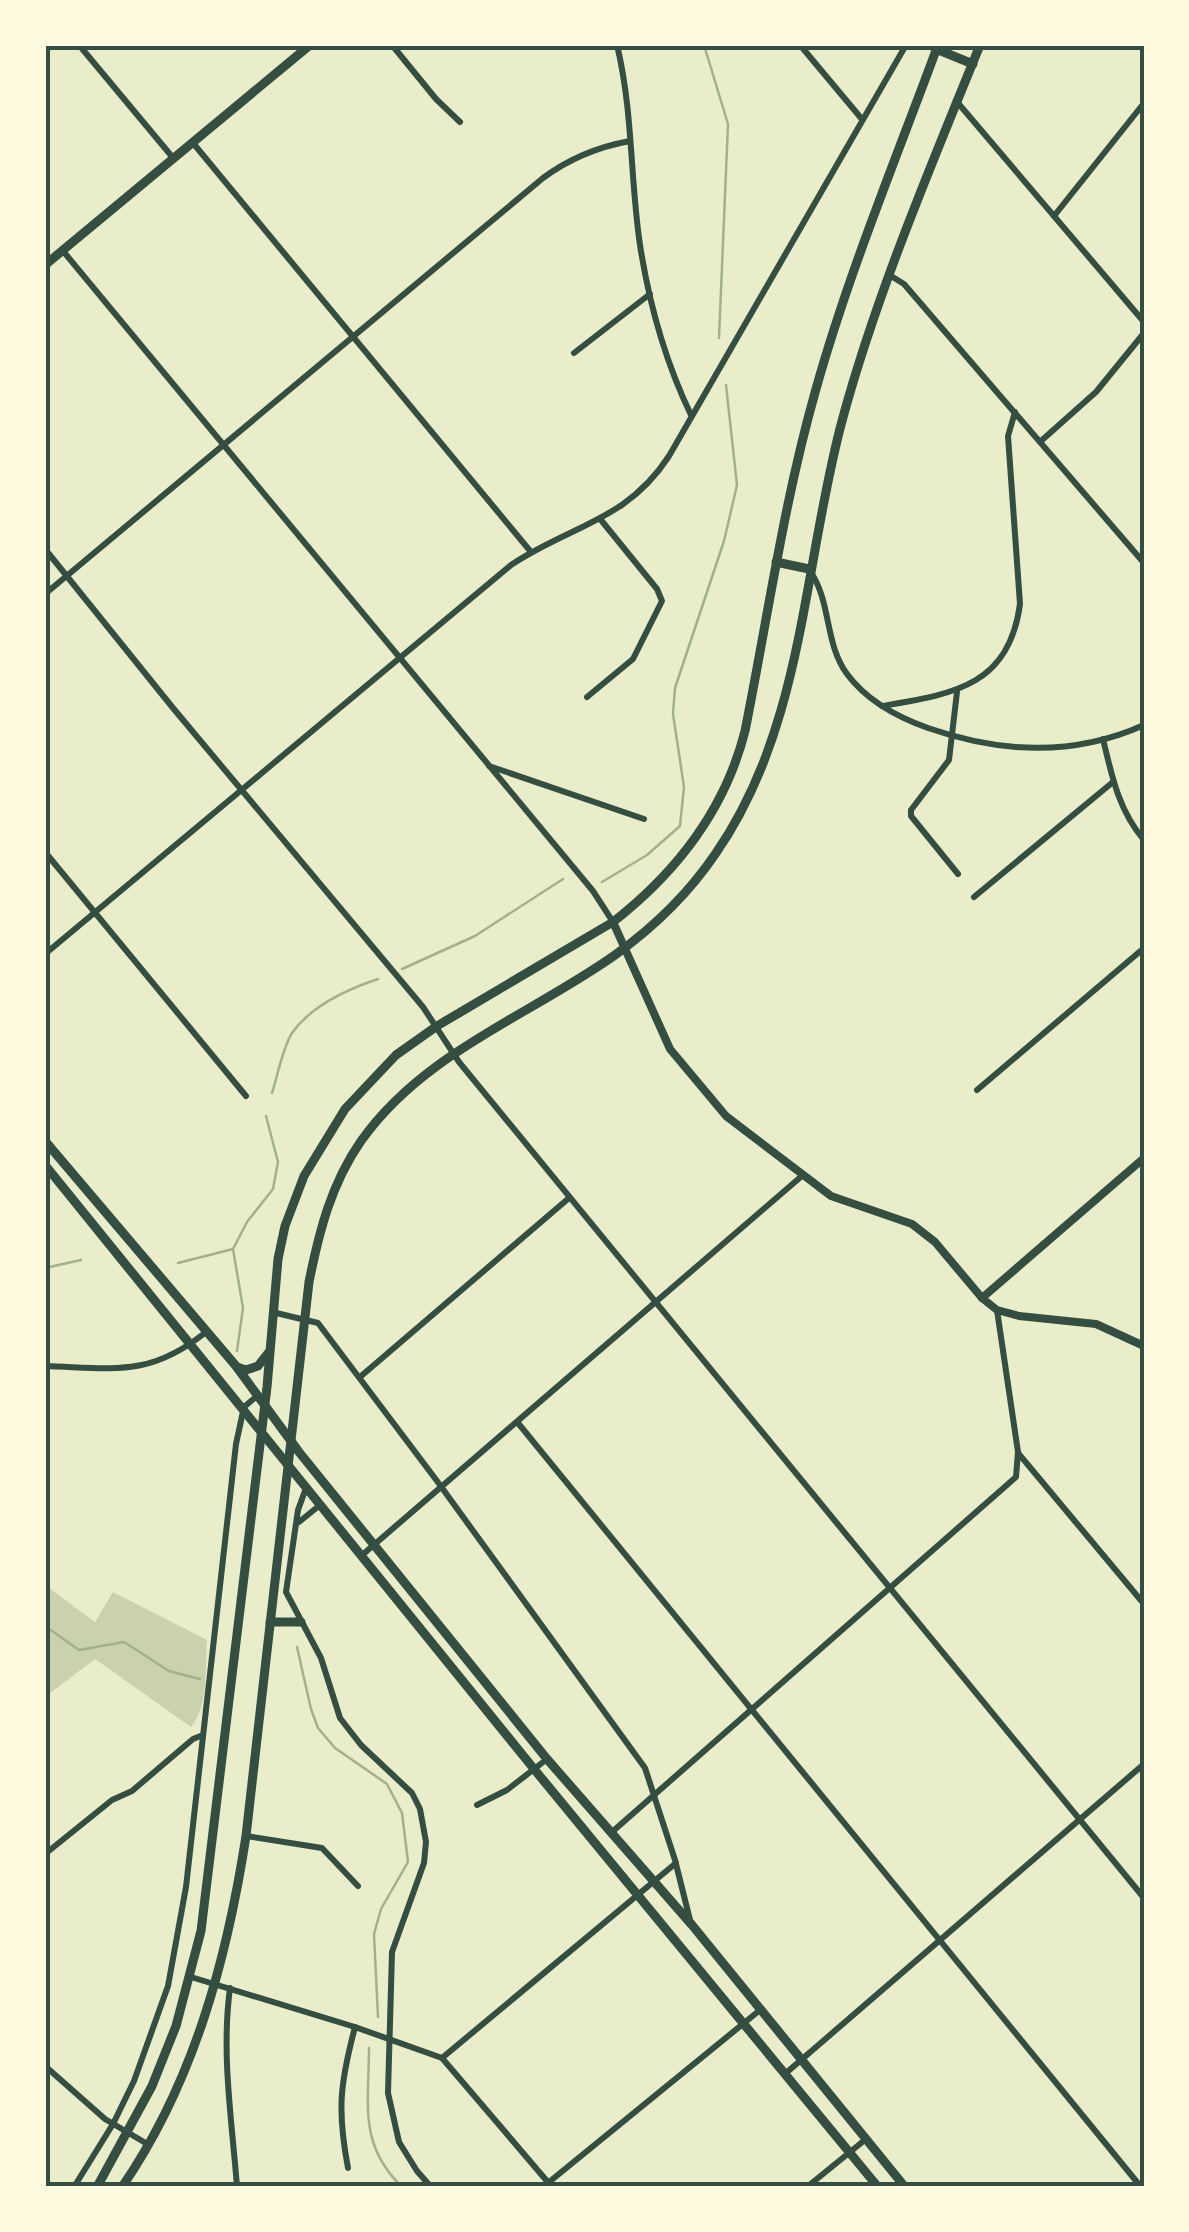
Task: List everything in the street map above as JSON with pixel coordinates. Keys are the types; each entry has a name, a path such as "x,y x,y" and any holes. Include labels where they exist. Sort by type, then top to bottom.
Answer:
{"main road":[{"path":"45,266 310,45"},
{"path":"122,2187 149,2145 188,2060 216,1984 233,1920 246,1836 287,1462 322,1223 359,1144 397,1099 453,1054 624,949 684,893 716,853 748,798 773,742 841,424 891,276 980,45"},
{"path":"97,2187 128,2133 176,2026 191,1977 204,1908 272,1312 286,1226 315,1154 345,1109 377,1072 437,1026 613,922 667,875 704,826 726,786 745,731 806,424 832,336 937,47 973,64"},
{"path":"776,562 810,569"},
{"path":"45,1141 236,1366 290,1440 547,1758 692,1926 905,2187"},
{"path":"45,1165 878,2187"},
{"path":"236,1366 246,1370 258,1366 270,1350"},
{"path":"270,1622 301,1622"}],"street":[{"path":"79,45 174,158"},
{"path":"392,45 460,122"},
{"path":"617,45 628,107 640,245 669,360 692,416"},
{"path":"800,45 862,120"},
{"path":"45,954 532,552 601,520 648,486 906,45"},
{"path":"923,45 937,47"},
{"path":"1054,216 1144,103"},
{"path":"958,104 1144,322"},
{"path":"45,594 559,166 601,146 630,141"},
{"path":"193,142 532,552"},
{"path":"63,251 593,891 613,922 677,1060 718,1110 830,1196 912,1224 935,1242 982,1298 998,1310 1096,1324 1144,1346"},
{"path":"891,276 904,284 1144,563"},
{"path":"574,353 650,294"},
{"path":"1041,441 1096,392 1144,333"},
{"path":"881,706 957,692 984,676 1006,650 1017,626 1020,604 1008,436 1015,412"},
{"path":"587,696 633,659 662,601 657,588 601,520"},
{"path":"45,549 1144,1898"},
{"path":"810,569 820,585 828,630 844,670 859,689 881,706 953,736 1020,749 1103,740 1144,725"},
{"path":"957,692 949,760 911,810 958,874"},
{"path":"1103,740 1125,814 1144,840"},
{"path":"488,766 644,818"},
{"path":"974,897 1113,782"},
{"path":"45,852 246,1096"},
{"path":"977,1090 1144,948"},
{"path":"982,1298 1144,1158"},
{"path":"361,1556 803,1174"},
{"path":"360,1378 570,1198"},
{"path":"612,1832 1011,1483 1018,1471 1018,1452 998,1310"},
{"path":"272,1312 318,1323 631,1746 655,1794 692,1926"},
{"path":"45,1366 142,1367 169,1358 206,1332"},
{"path":"74,2187 113,2124 153,2035 168,1986 186,1887 229,1498 244,1407 261,1401"},
{"path":"518,1424 1141,2187"},
{"path":"1018,1452 1144,1604"},
{"path":"306,1487 286,1580 290,1604 322,1658 333,1700 350,1734 401,1779 420,1810 426,1851 392,1952 388,2093 394,2128 405,2154 430,2187"},
{"path":"298,1523 320,1505"},
{"path":"45,1854 104,1806 132,1792 194,1739 204,1735"},
{"path":"476,1805 507,1790 547,1758"},
{"path":"786,2073 1144,1764"},
{"path":"246,1836 322,1848 358,1886"},
{"path":"442,2058 676,1863"},
{"path":"191,1977 390,2038 442,2058 548,2186 760,2010"},
{"path":"230,1988 227,2059 237,2187"},
{"path":"348,2168 339,2108 342,2074 355,2027"},
{"path":"45,2066 113,2124 149,2145"},
{"path":"807,2187 866,2139"}],"green space":[{"path":"45,1585 95,1622 113,1592 207,1640 201,1708 191,1727 95,1659 45,1697"}],"waterway":[{"path":"704,45 728,124 719,338"},
{"path":"602,882 647,855 680,826 684,787 673,714 675,688 724,541 737,485 726,385"},
{"path":"402,969 475,936 563,879"},
{"path":"272,1093 286,1047 300,1023 331,1000 378,979"},
{"path":"237,1351 243,1308 233,1249 247,1222 273,1189 278,1162 266,1116"},
{"path":"178,1263 233,1249"},
{"path":"45,1268 81,1260"},
{"path":"45,1626 79,1650 124,1642 169,1671 200,1679"},
{"path":"297,1647 318,1728 335,1748 387,1784 402,1813 408,1862 381,1909 374,1934 378,2017"},
{"path":"369,2048 372,2139 378,2155 402,2187"}]}
